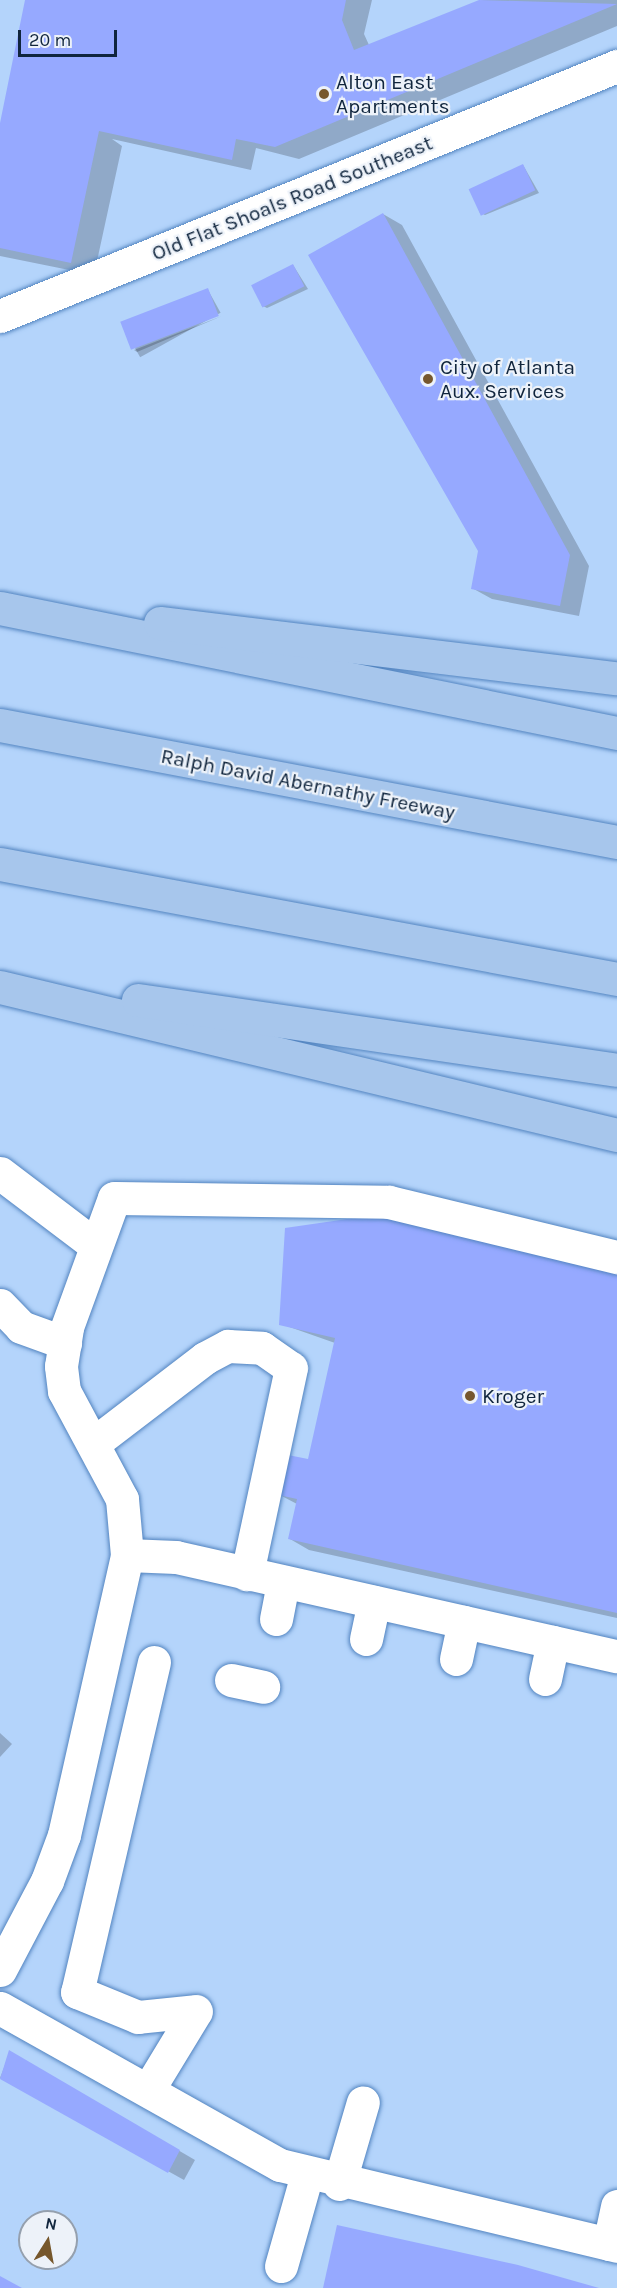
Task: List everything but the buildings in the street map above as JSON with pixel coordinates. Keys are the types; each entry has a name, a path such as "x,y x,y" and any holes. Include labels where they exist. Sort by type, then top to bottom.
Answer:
{"highway":[{"path":"0,608 617,733"},
{"path":"48,617 220,626 617,678"},
{"name":"Ralph David Abernathy Freeway","path":"0,725 617,842"},
{"path":"0,864 617,979"},
{"path":"0,980 617,1070"},
{"path":"0,987 617,1136"}],"street":[{"name":"Old Flat Shoals Road Southeast","path":"0,316 617,66"},
{"path":"0,1173 95,1245"},
{"path":"0,1970 47,1881 64,1835 127,1555 122,1499 94,1443 64,1391 65,1343 95,1245 114,1198 389,1202 617,1257"},
{"path":"0,1305 21,1328 65,1343"},
{"path":"94,1443 205,1358 228,1346 262,1348 291,1368 247,1574"},
{"path":"127,1555 176,1557 617,1656"},
{"path":"276,1619 283,1582"},
{"path":"366,1639 374,1602"},
{"path":"456,1659 464,1622"},
{"path":"545,1679 553,1642"},
{"path":"148,2090 196,2011 138,2018 77,1992 154,1662"},
{"path":"231,1680 262,1687"},
{"path":"0,2008 280,2165 307,2174 339,2184 613,2245 617,2205"},
{"path":"339,2184 363,2102"},
{"path":"281,2266 307,2174"}],"place":[{"name":"Alton East Apartments","path":"324,94"},
{"name":"City of Atlanta Aux. Services","path":"428,379"},
{"name":"Kroger","path":"470,1396"}]}
